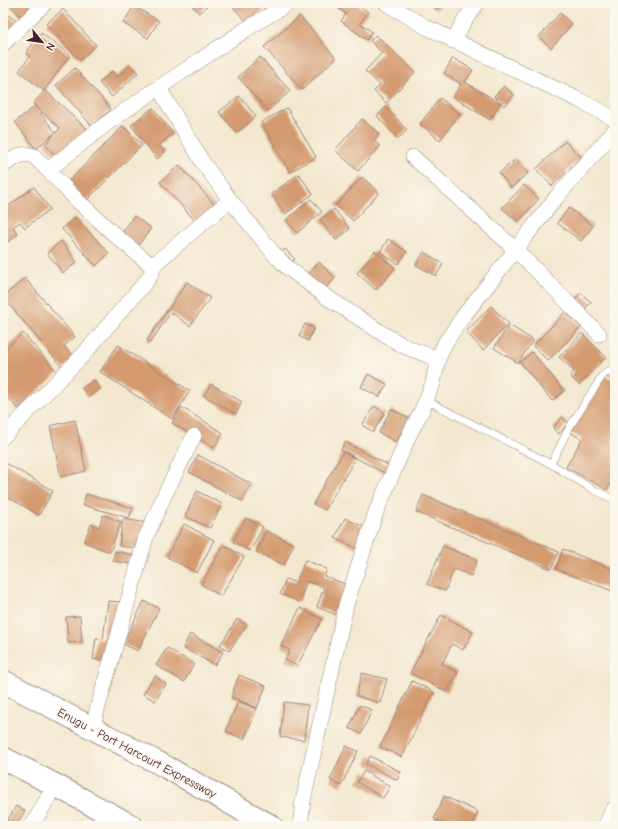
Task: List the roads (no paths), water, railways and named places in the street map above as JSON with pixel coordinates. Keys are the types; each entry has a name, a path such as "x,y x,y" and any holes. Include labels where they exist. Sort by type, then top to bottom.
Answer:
{"highway":[{"name":"Enugu - Port Harcourt Expressway","path":"3,681 166,766 271,826"},
{"path":"3,758 132,826"}],"main road":[{"path":"609,826 615,812"}],"street":[{"path":"3,44 45,3"},
{"path":"48,170 106,124 245,30 289,3"},
{"path":"386,3 453,41 580,100 615,119"},
{"path":"453,41 477,3"},
{"path":"159,88 199,157 230,200 275,255 287,267 307,283 385,336 406,347 438,359"},
{"path":"300,826 313,753 346,605 376,512 433,383 438,359 445,343 462,318 580,169 615,130"},
{"path":"3,164 26,153 34,156 79,202 152,266"},
{"path":"413,157 516,250 599,334"},
{"path":"3,437 103,332 149,278 152,272 152,266 230,200"},
{"path":"92,728 146,537 166,492 194,436"},
{"path":"32,826 56,785"}],"lane":[{"path":"551,464 569,428 602,376 615,367"},
{"path":"426,400 551,464 594,490 615,500"}]}
